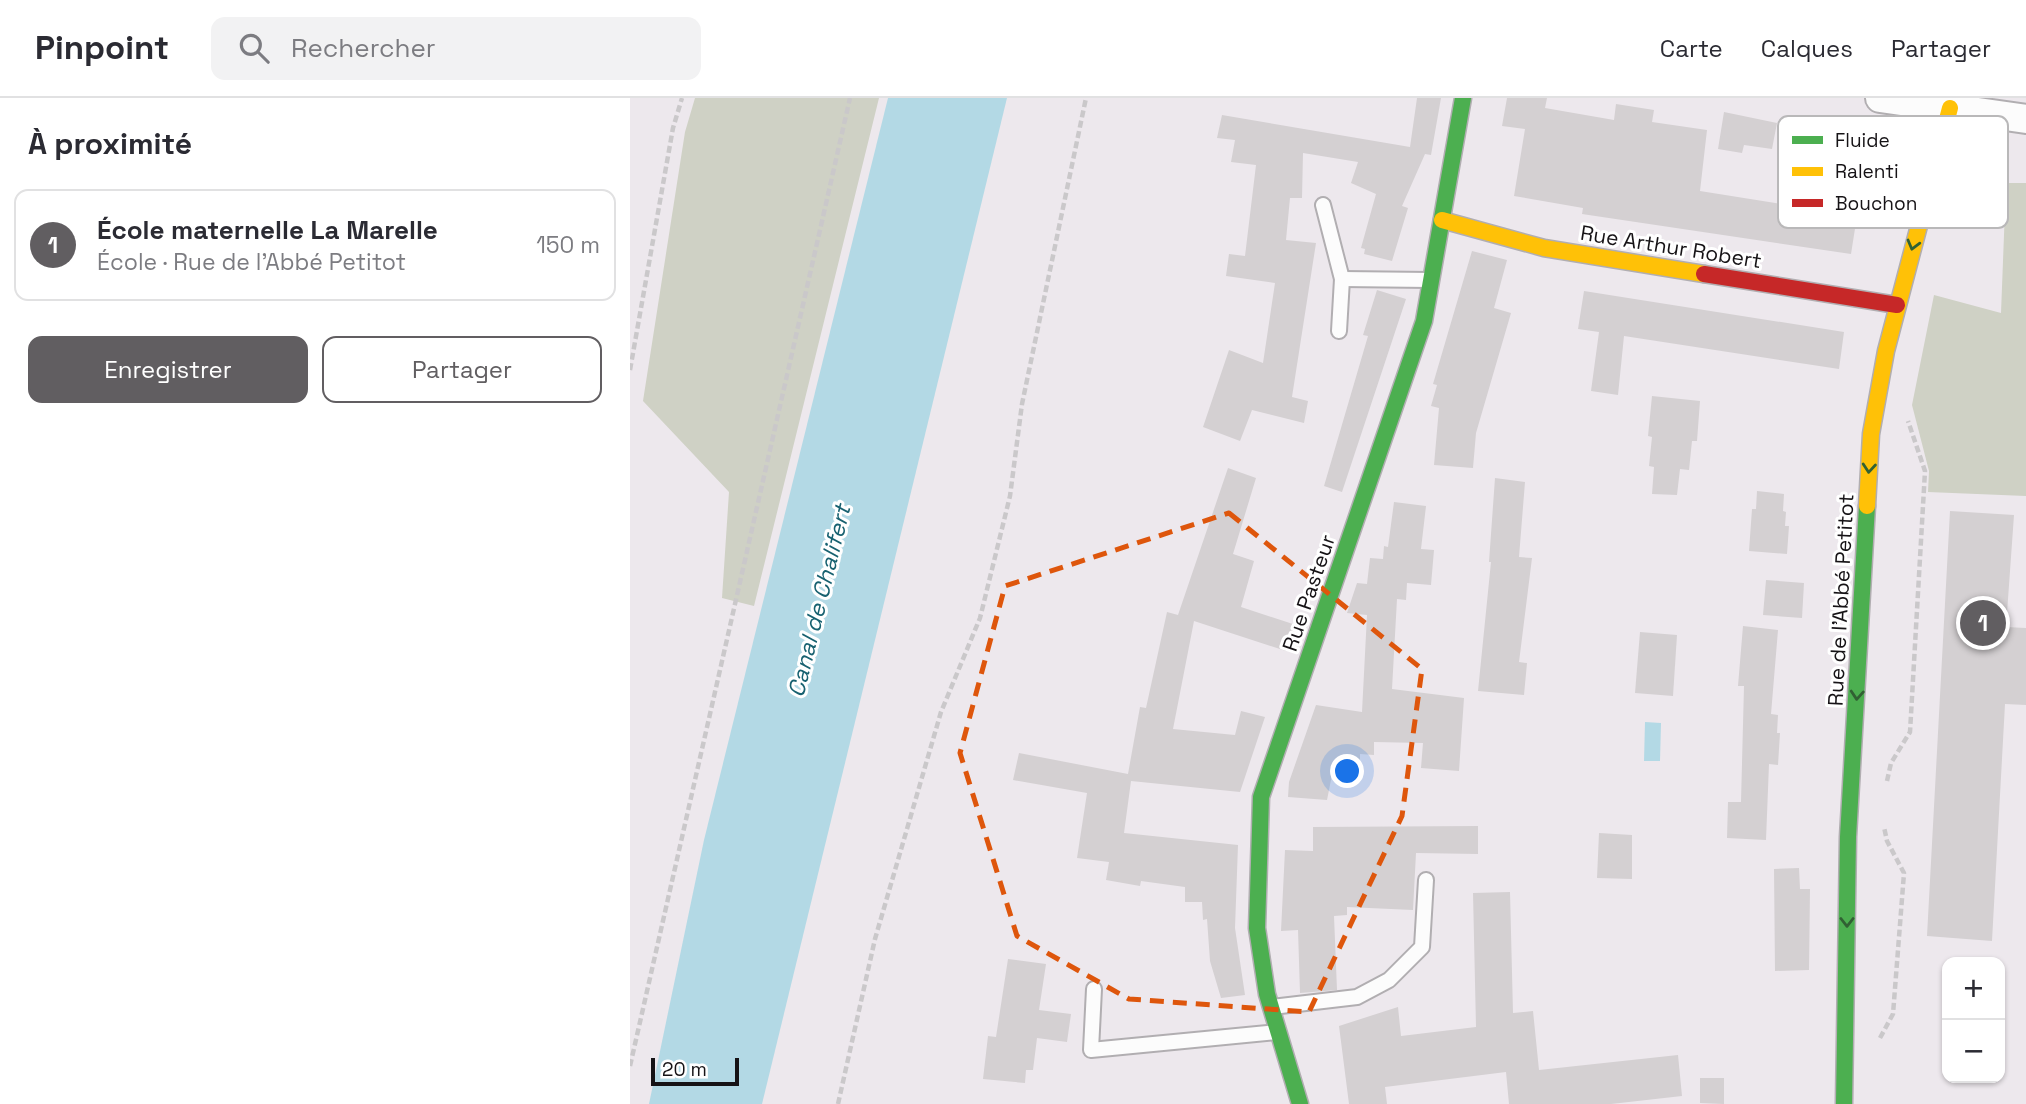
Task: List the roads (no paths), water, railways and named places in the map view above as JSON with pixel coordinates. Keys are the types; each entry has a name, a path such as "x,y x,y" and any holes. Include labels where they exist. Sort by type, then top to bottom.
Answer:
{"street":[{"name":"Rue Pasteur","path":"1300,1104 1271,1007 1257,928 1261,797 1424,321 1464,98"},
{"path":"1880,98 2005,116"},
{"name":"Rue de l'Abbé Petitot","path":"1948,116 1950,108"},
{"path":"2008,116 2026,119"},
{"name":"Rue Arthur Robert","path":"1442,220 1544,248 1896,305"},
{"name":"Rue de l'Abbé Petitot","path":"1844,1104 1848,836 1860,663 1866,501 1881,371 1917,228"}],"lane":[{"path":"1324,205 1342,279 1339,331"},
{"path":"1342,279 1431,280"},
{"path":"1271,1007 1357,997 1389,980 1422,947 1426,880"},
{"path":"1094,989 1091,1050 1278,1031"}],"water":[{"name":"Canal de Chalifert","path":"888,98 1007,98 762,1104 649,1104 704,840"},
{"path":"1645,722 1661,723 1660,761 1644,761"}],"place":[{"name":"École maternelle La Marelle","path":"1983,623"}]}
